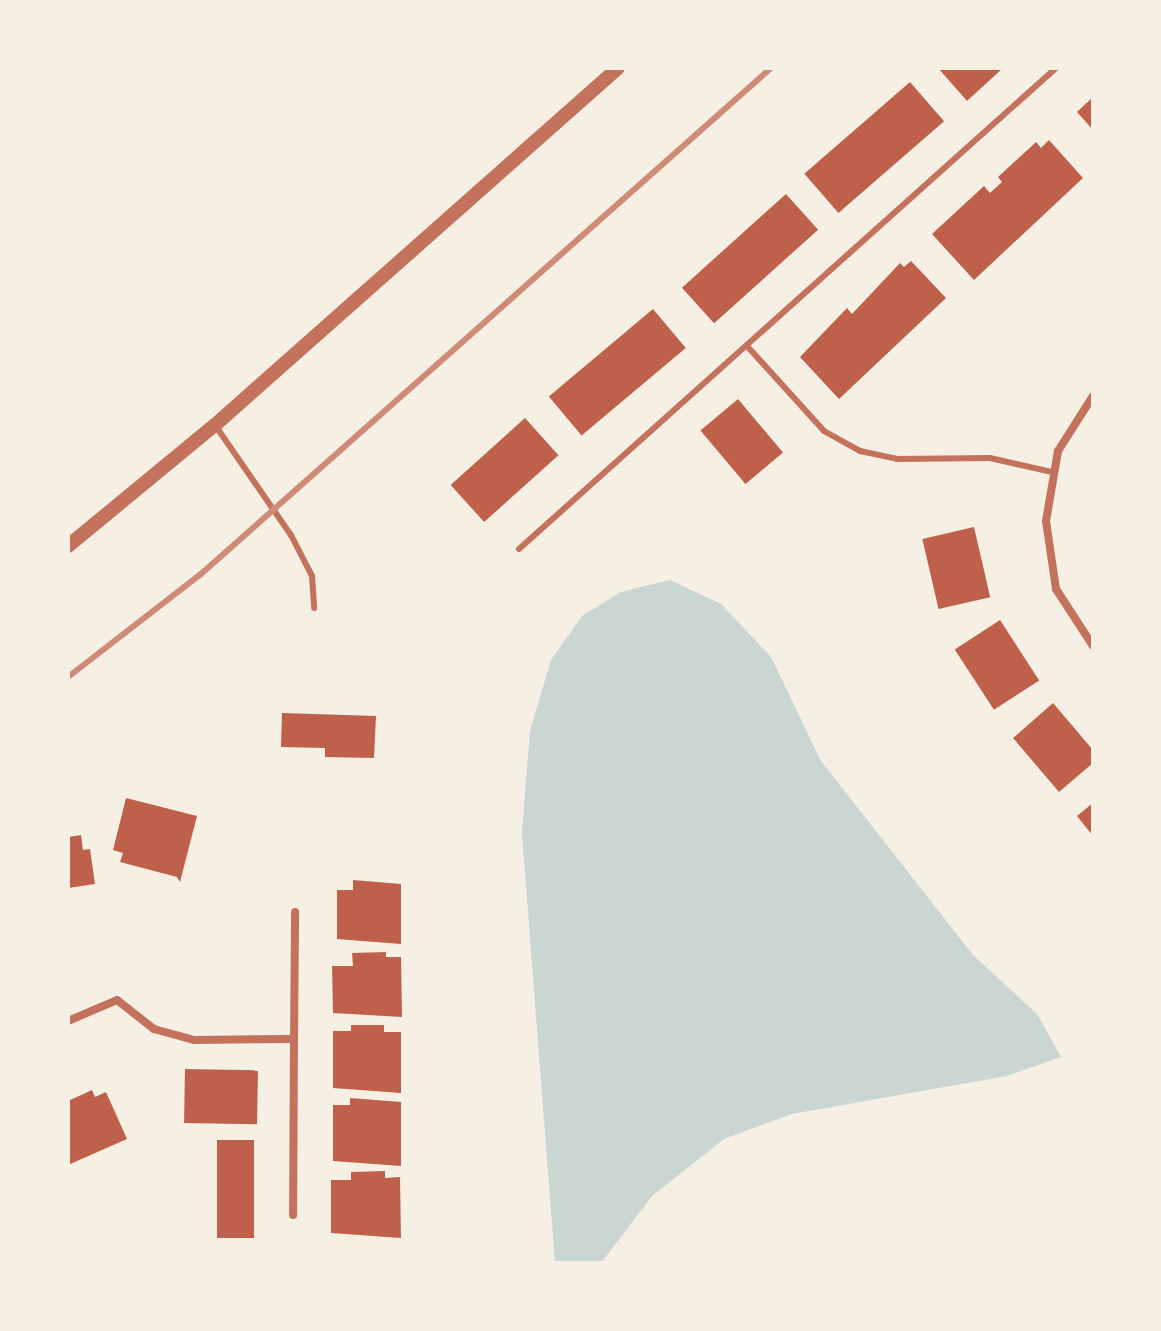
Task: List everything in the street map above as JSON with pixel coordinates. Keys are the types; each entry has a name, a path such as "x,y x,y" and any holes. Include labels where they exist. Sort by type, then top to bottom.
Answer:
{"street":[{"path":"68,546 215,425 618,68"},
{"path":"1093,396 1074,420 1052,472 1046,521 1056,589 1093,646"},
{"path":"293,1215 295,912"},
{"path":"68,1021 117,1000 154,1029 194,1040 294,1039"}],"lane":[{"path":"519,549 1056,68"},
{"path":"747,346 824,431 860,451 897,459 990,458 1052,472"},
{"path":"215,425 291,535 312,576 314,608"}],"shaded area":[{"path":"670,580 721,604 771,657 821,761 973,955 1037,1014 1061,1057 1007,1076 792,1114 724,1139 652,1196 601,1263 555,1263 522,833 530,731 551,660 582,616 621,592"}],"building":[{"path":"938,68 1003,68 967,101"},
{"path":"910,82 944,121 838,213 804,174"},
{"path":"1093,97 1093,130 1077,112"},
{"path":"1049,140 1083,178 974,280 932,234 984,186 990,193 1002,182 998,177 1036,142 1041,148"},
{"path":"786,194 818,230 714,323 682,288"},
{"path":"911,261 946,298 839,399 800,357 847,308 852,314 900,263 904,267"},
{"path":"653,309 686,348 582,435 549,396"},
{"path":"738,399 783,453 745,484 700,430"},
{"path":"525,418 558,455 484,522 451,485"},
{"path":"974,527 990,597 939,609 922,539"},
{"path":"1000,620 1039,680 994,710 955,649"},
{"path":"1053,703 1093,750 1093,763 1059,792 1013,738"},
{"path":"282,713 376,716 374,758 325,757 325,748 281,747"},
{"path":"126,798 197,816 180,882 177,877 120,862 123,853 113,850"},
{"path":"1093,803 1093,836 1077,816"},
{"path":"81,835 83,850 90,849 95,884 68,888 68,837"},
{"path":"353,880 401,884 401,944 337,939 337,890 353,890"},
{"path":"386,952 386,957 401,957 402,1017 333,1013 332,966 353,966 352,953"},
{"path":"351,1025 384,1025 384,1032 401,1032 401,1093 333,1088 333,1031 351,1031"},
{"path":"185,1069 258,1070 257,1124 184,1123"},
{"path":"92,1090 95,1097 106,1092 127,1139 68,1165 68,1101"},
{"path":"350,1098 401,1102 401,1166 333,1161 333,1105 350,1105"},
{"path":"217,1140 254,1140 254,1238 217,1238"},
{"path":"385,1171 385,1178 400,1177 401,1238 331,1233 331,1180 351,1180 351,1172"}],"railway":[{"path":"68,677 201,574 771,68"}]}
